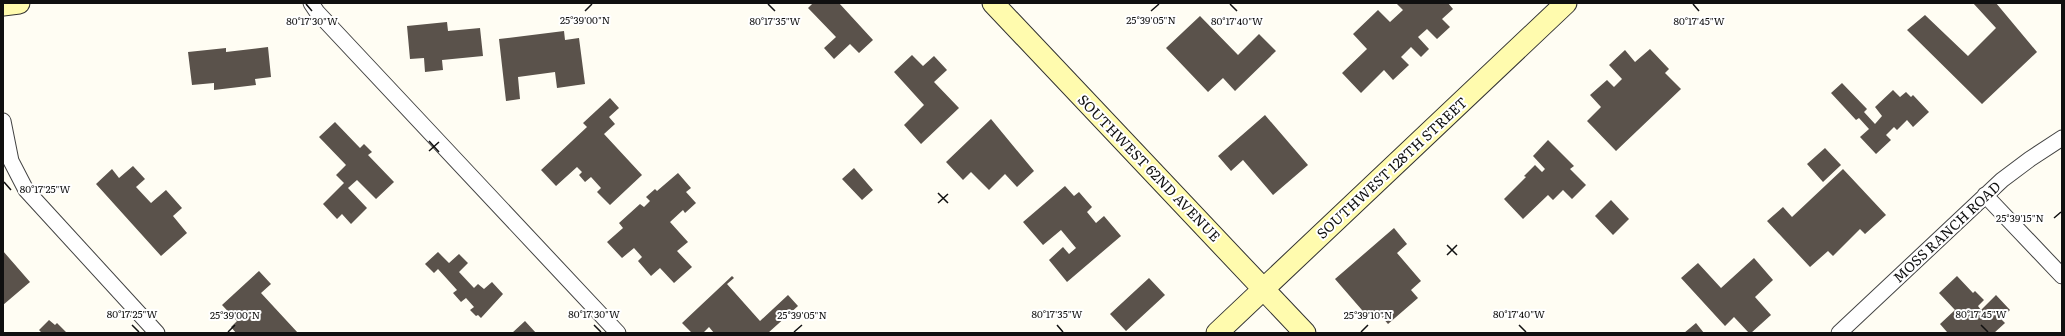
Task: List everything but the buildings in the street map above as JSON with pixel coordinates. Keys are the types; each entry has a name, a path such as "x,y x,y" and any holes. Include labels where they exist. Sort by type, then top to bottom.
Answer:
{"street":[{"path":"3,5 19,3"},
{"path":"311,3 317,12 618,333"},
{"name":"SOUTHWEST 62ND AVENUE","path":"993,3 1305,333"},
{"name":"SOUTHWEST 128TH STREET","path":"1217,333 1566,3"},
{"path":"3,121 11,161 26,190 157,333"},
{"name":"MOSS RANCH ROAD","path":"1839,333 1986,195 2030,159 2062,138"},
{"path":"1986,195 2062,276"}]}
